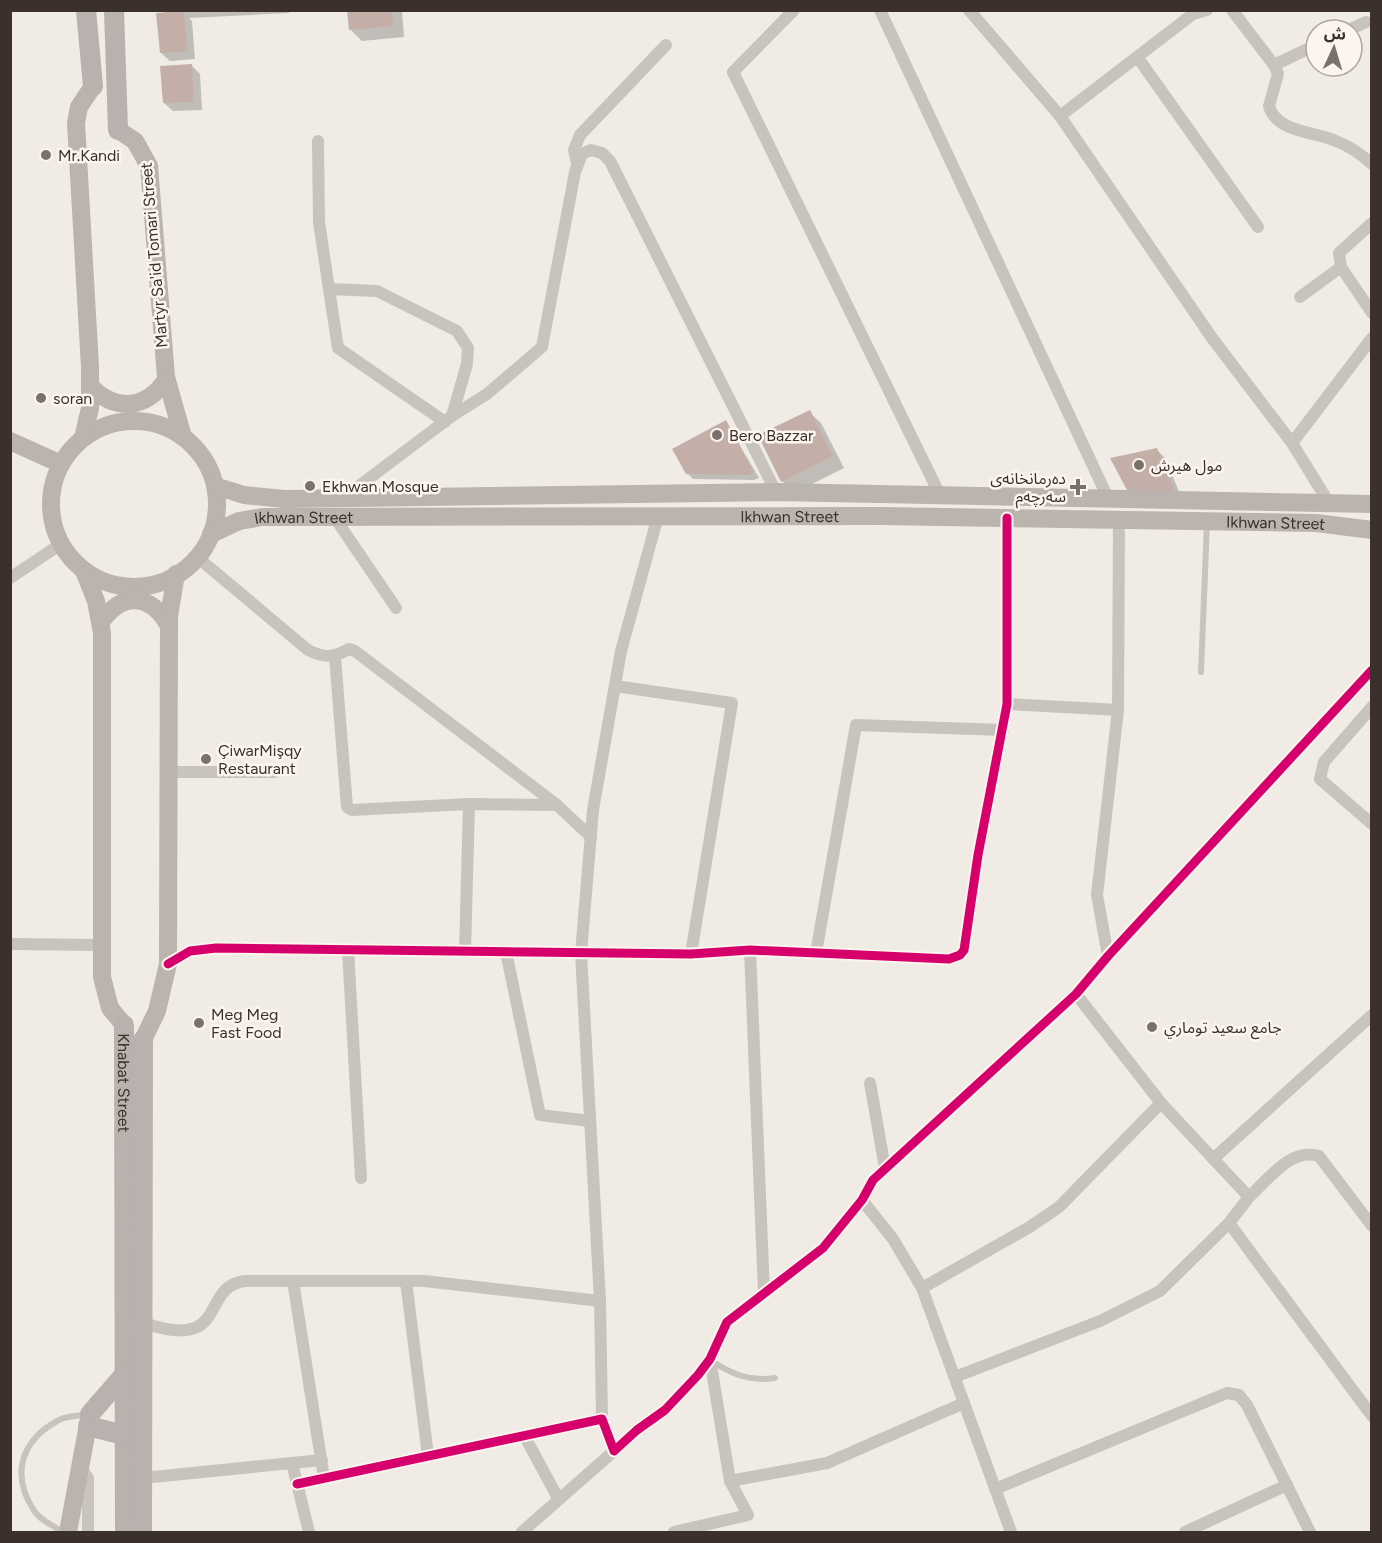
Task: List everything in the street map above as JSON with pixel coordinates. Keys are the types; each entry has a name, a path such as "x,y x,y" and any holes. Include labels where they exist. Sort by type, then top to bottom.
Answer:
{"main road":[{"path":"83,438 90,408 91,387 76,123 79,107 93,86 86,10"},
{"name":"Martyr Sa'id Tomari Street","path":"114,10 118,130 135,141 149,166 166,380 183,437"},
{"path":"91,387 101,398 115,404 130,405 145,401 158,393 166,380"},
{"path":"144,421 165,427 183,437 204,459 215,486 216,510 211,534 197,557 176,574 156,584 126,586 97,578 84,571 61,544 52,520 51,495 61,464 83,438 112,424 144,421"},
{"path":"10,441 61,464"},
{"name":"Ikhwan Street","path":"215,486 244,495 284,499 776,492 1371,504"},
{"path":"881,494 881,516"},
{"path":"244,495 238,507 248,519"},
{"name":"Ikhwan Street","path":"211,534 248,519 658,516 881,516 1334,524 1371,530"},
{"name":"Khabat Street","path":"84,571 96,601 101,622 102,977 106,999 114,1016 124,1025 125,1533"},
{"name":"Khabat Street","path":"142,1533 143,1040 159,1003 168,964 169,626 176,574"},
{"path":"101,622 114,607 129,600 148,601 161,612 169,626"},
{"path":"68,1533 89,1420 124,1375"},
{"path":"89,1420 124,1435"}],"street":[{"path":"794,10 733,72 940,495"},
{"path":"969,10 1060,116 1212,338 1292,443 1329,503"},
{"path":"1060,116 1138,58 1192,12 1208,10"},
{"path":"1232,10 1274,65 1278,74 1269,106 1276,119 1283,125 1335,140 1371,164"},
{"path":"884,12 1108,498"},
{"path":"578,164 574,150 580,135 666,45"},
{"path":"1274,65 1304,51"},
{"path":"1138,58 1258,226"},
{"path":"318,141 319,222 338,348 449,419"},
{"path":"341,499 449,419 487,394 542,347 578,164 582,154 591,150 602,153 610,161 776,492"},
{"path":"1371,222 1339,253 1341,267 1371,313"},
{"path":"1300,297 1341,267"},
{"path":"329,290 377,291 457,331 468,348 467,364 449,419"},
{"path":"1292,443 1371,339"},
{"path":"614,1451 602,1419 600,1301 581,953 591,837 621,651 658,516"},
{"path":"335,518 396,608"},
{"path":"168,964 190,951 203,948 691,954 750,950 949,959 960,956 964,950 978,855 1004,730 1007,705 1007,518"},
{"path":"1107,956 1098,895 1118,710 1119,521"},
{"path":"10,578 61,544"},
{"path":"197,557 308,650 321,657 335,657 349,649 356,651 557,805 591,837"},
{"path":"335,657 347,807 352,810 469,804 557,805"},
{"path":"522,1533 538,1528 558,1498 637,1430 665,1410 710,1359 727,1322 823,1248 862,1200 873,1180 1076,994 1107,956 1371,670"},
{"path":"615,686 732,702 691,954"},
{"path":"1007,705 1118,710"},
{"path":"1371,707 1324,762 1320,772 1320,778 1371,824"},
{"path":"816,953 856,725 1004,730"},
{"path":"170,772 275,772"},
{"path":"465,952 469,804"},
{"path":"10,944 102,945"},
{"path":"348,950 361,1178"},
{"path":"750,950 764,1293"},
{"path":"506,952 540,1115 590,1121"},
{"path":"1076,994 1161,1102 1249,1197"},
{"path":"1213,1159 1371,1015"},
{"path":"870,1083 885,1168"},
{"path":"922,1288 1028,1228 1059,1207 1161,1102"},
{"path":"955,1377 1100,1322 1160,1291 1228,1223 1249,1197 1295,1156 1308,1153 1319,1156 1371,1226"},
{"path":"862,1200 893,1239 922,1288 1011,1533"},
{"path":"1228,1223 1371,1416"},
{"path":"293,1281 324,1478"},
{"path":"144,1323 170,1331 186,1332 207,1319 227,1289 237,1282 406,1281 600,1301"},
{"path":"406,1281 428,1456"},
{"path":"674,1533 748,1515 730,1481 710,1359"},
{"path":"995,1489 1227,1392 1239,1395 1247,1405 1310,1533"},
{"path":"730,1481 827,1462 964,1404"},
{"path":"297,1484 602,1419"},
{"path":"525,1437 558,1498"},
{"path":"143,1478 322,1460"},
{"path":"292,1463 309,1533"},
{"path":"80,1467 88,1478 88,1533"},
{"path":"1185,1533 1287,1485"}],"lane":[{"path":"1201,672 1207,522"},
{"path":"710,1359 740,1377 759,1380 775,1378"},
{"path":"62,1533 34,1512 21,1486 20,1467 28,1447 60,1419 89,1420"}],"building":[{"path":"347,10 392,10 393,26 349,30"},
{"path":"184,11 187,51 160,53 156,13"},
{"path":"192,64 194,102 163,103 160,66"},
{"path":"810,410 833,456 781,482 758,435"},
{"name":"Bero Bazzar","path":"726,420 754,472 748,475 686,474 672,449"},
{"name":"مول هيرش","path":"1157,448 1176,493 1128,492 1110,458"}],"cycle path":[{"path":"168,964 190,951 216,948 691,954 750,950 949,959 960,955 964,950 978,855 1007,704 1007,518"},
{"path":"297,1484 602,1419 614,1451 637,1430 665,1410 698,1375 710,1359 727,1322 823,1248 862,1200 873,1180 1076,994 1108,956 1372,670"}],"place":[{"name":"Mr.Kandi","path":"46,155"},
{"name":"soran","path":"41,398"},
{"name":"Bero Bazzar","path":"717,435"},
{"name":"مول هيرش","path":"1139,465"},
{"name":"Ekhwan Mosque","path":"310,486"},
{"name":"دەرمانخانەی سەرچەم","path":"1078,487"},
{"name":"ÇiwarMişqy Restaurant","path":"206,759"},
{"name":"Meg Meg Fast Food","path":"199,1023"},
{"name":"جامع سعيد توماري","path":"1152,1027"}]}
